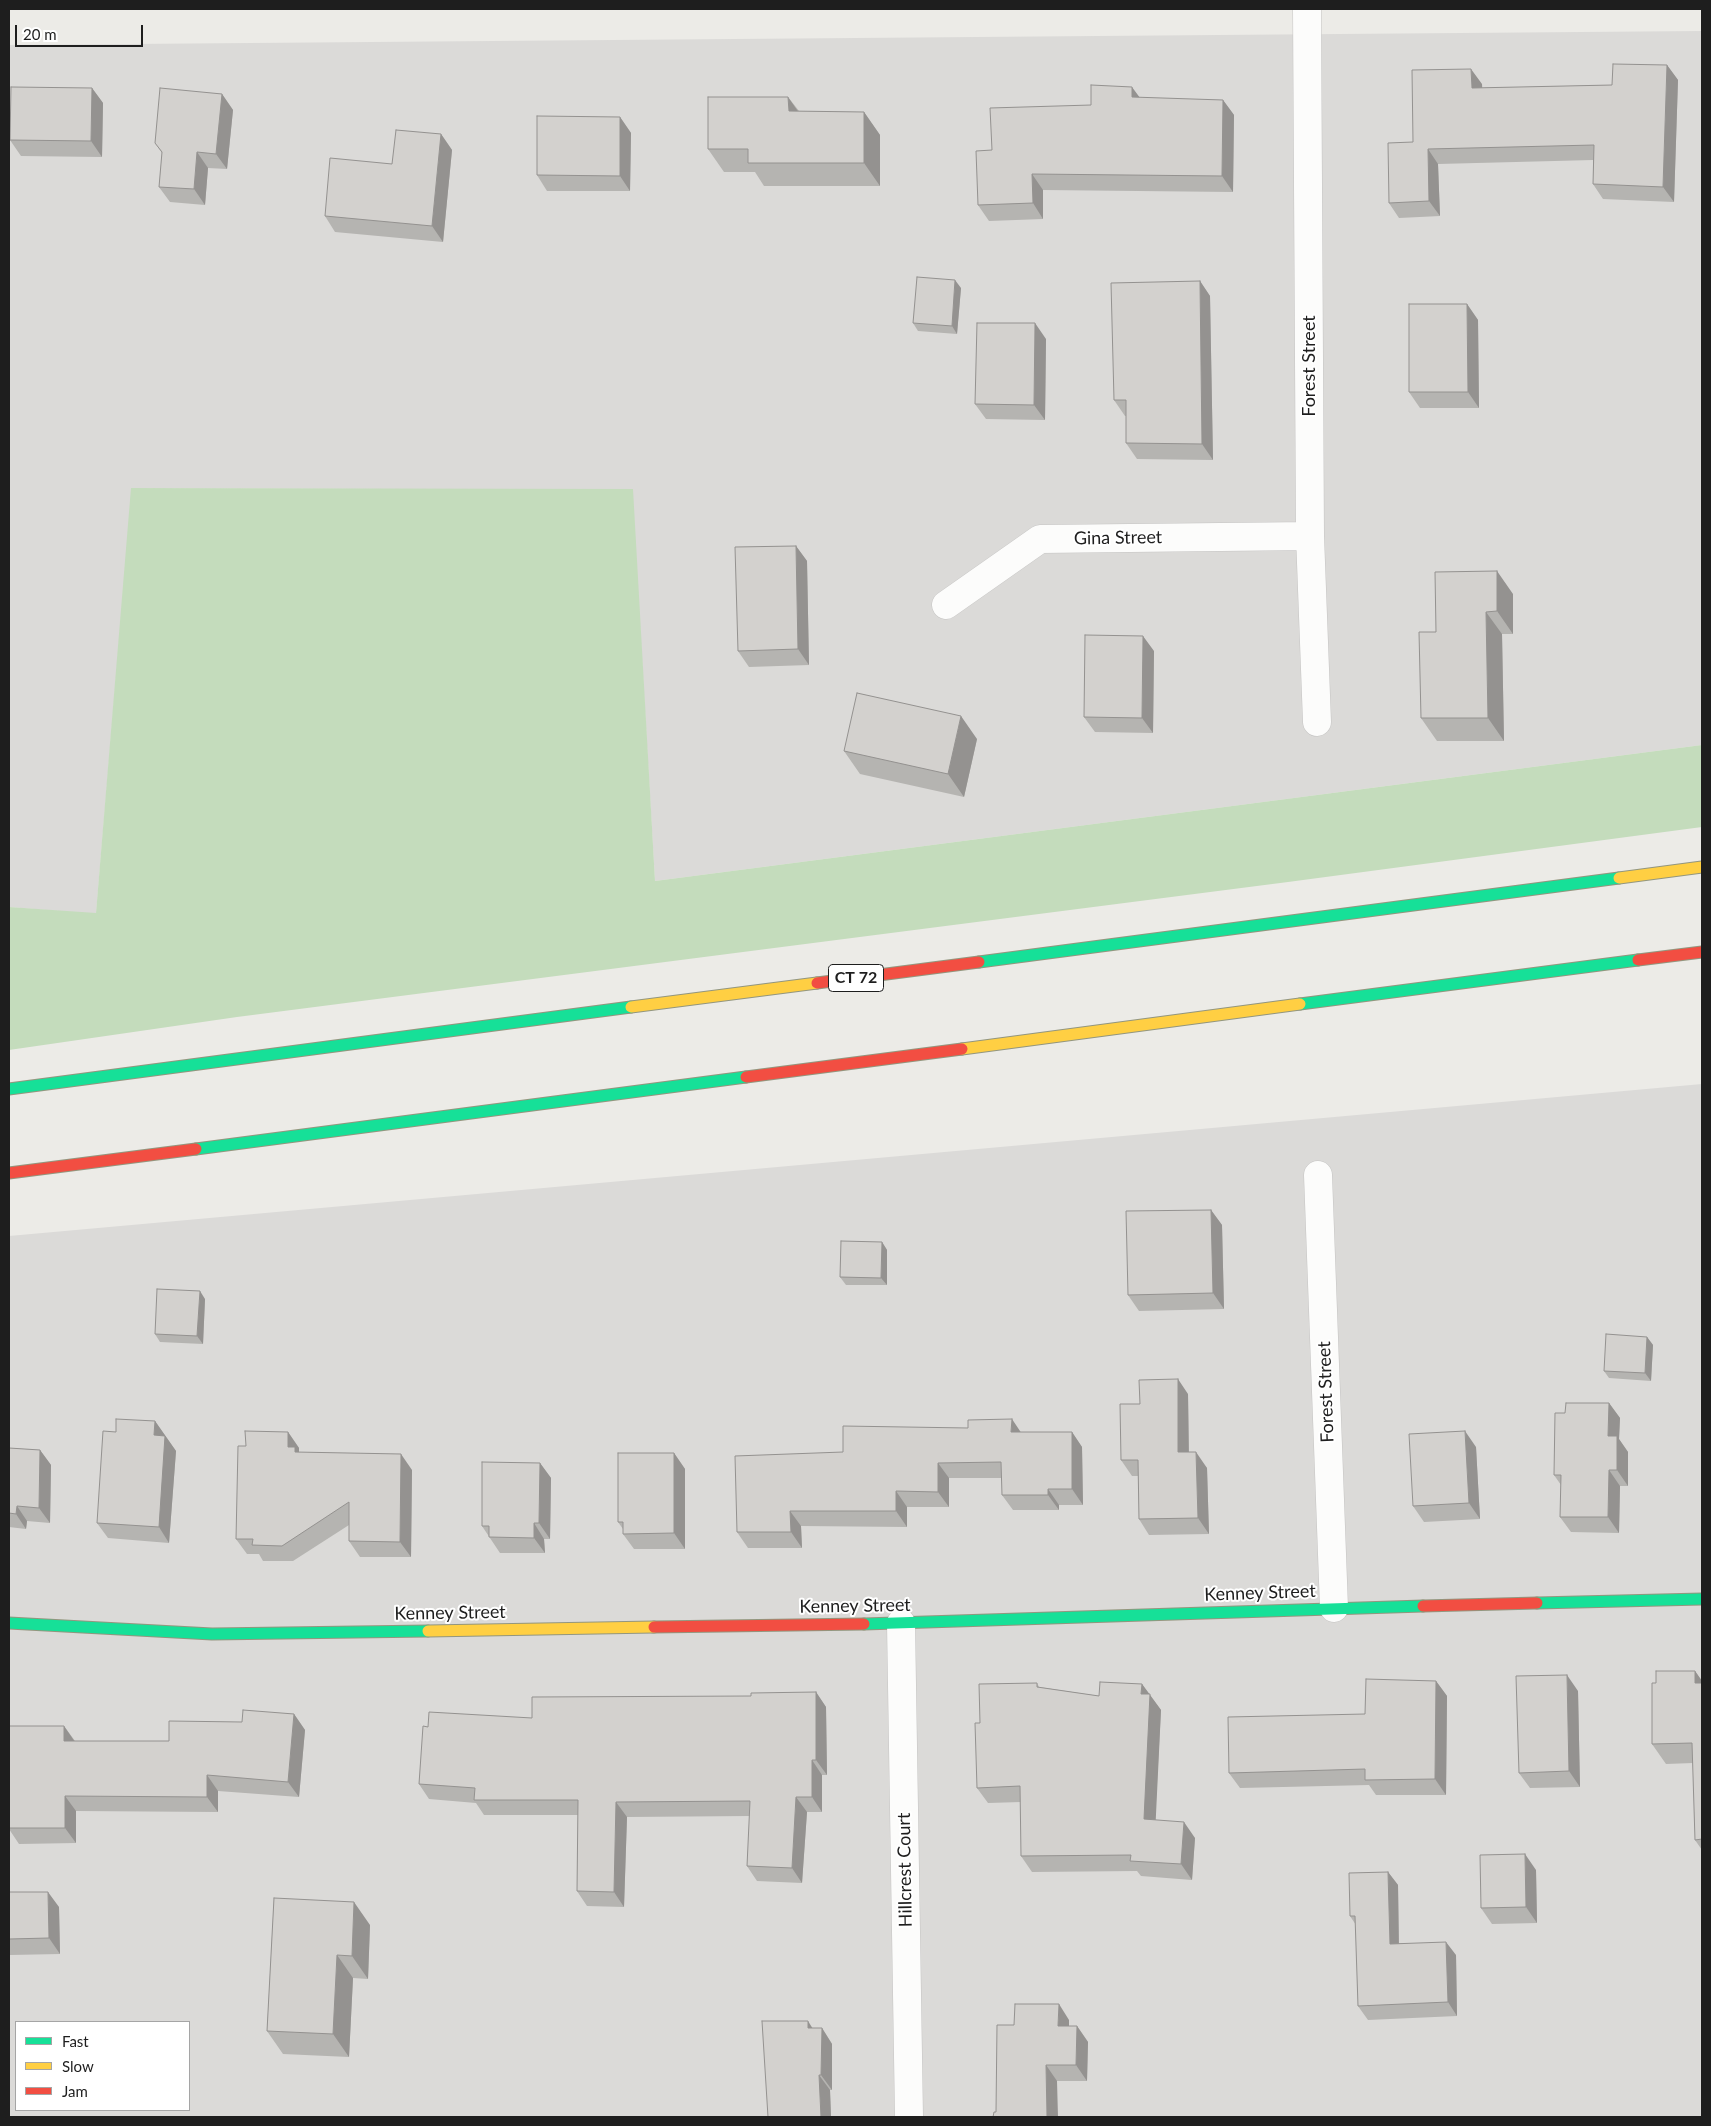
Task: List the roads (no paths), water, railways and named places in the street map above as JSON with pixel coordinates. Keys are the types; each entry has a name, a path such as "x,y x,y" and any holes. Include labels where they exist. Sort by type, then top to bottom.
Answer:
{"main road":[{"name":"CT 72","path":"9,1089 1702,867"},
{"path":"9,1174 1702,952"},
{"name":"Kenney Street","path":"9,1623 212,1634 901,1623 1334,1608 1702,1599"}],"street":[{"name":"Forest Street","path":"1307,9 1310,536 1317,722"},
{"name":"Gina Street","path":"946,605 1040,539 1310,536"},
{"name":"Forest Street","path":"1318,1175 1334,1608"},
{"name":"Hillcrest Court","path":"901,1623 909,2117"}]}
